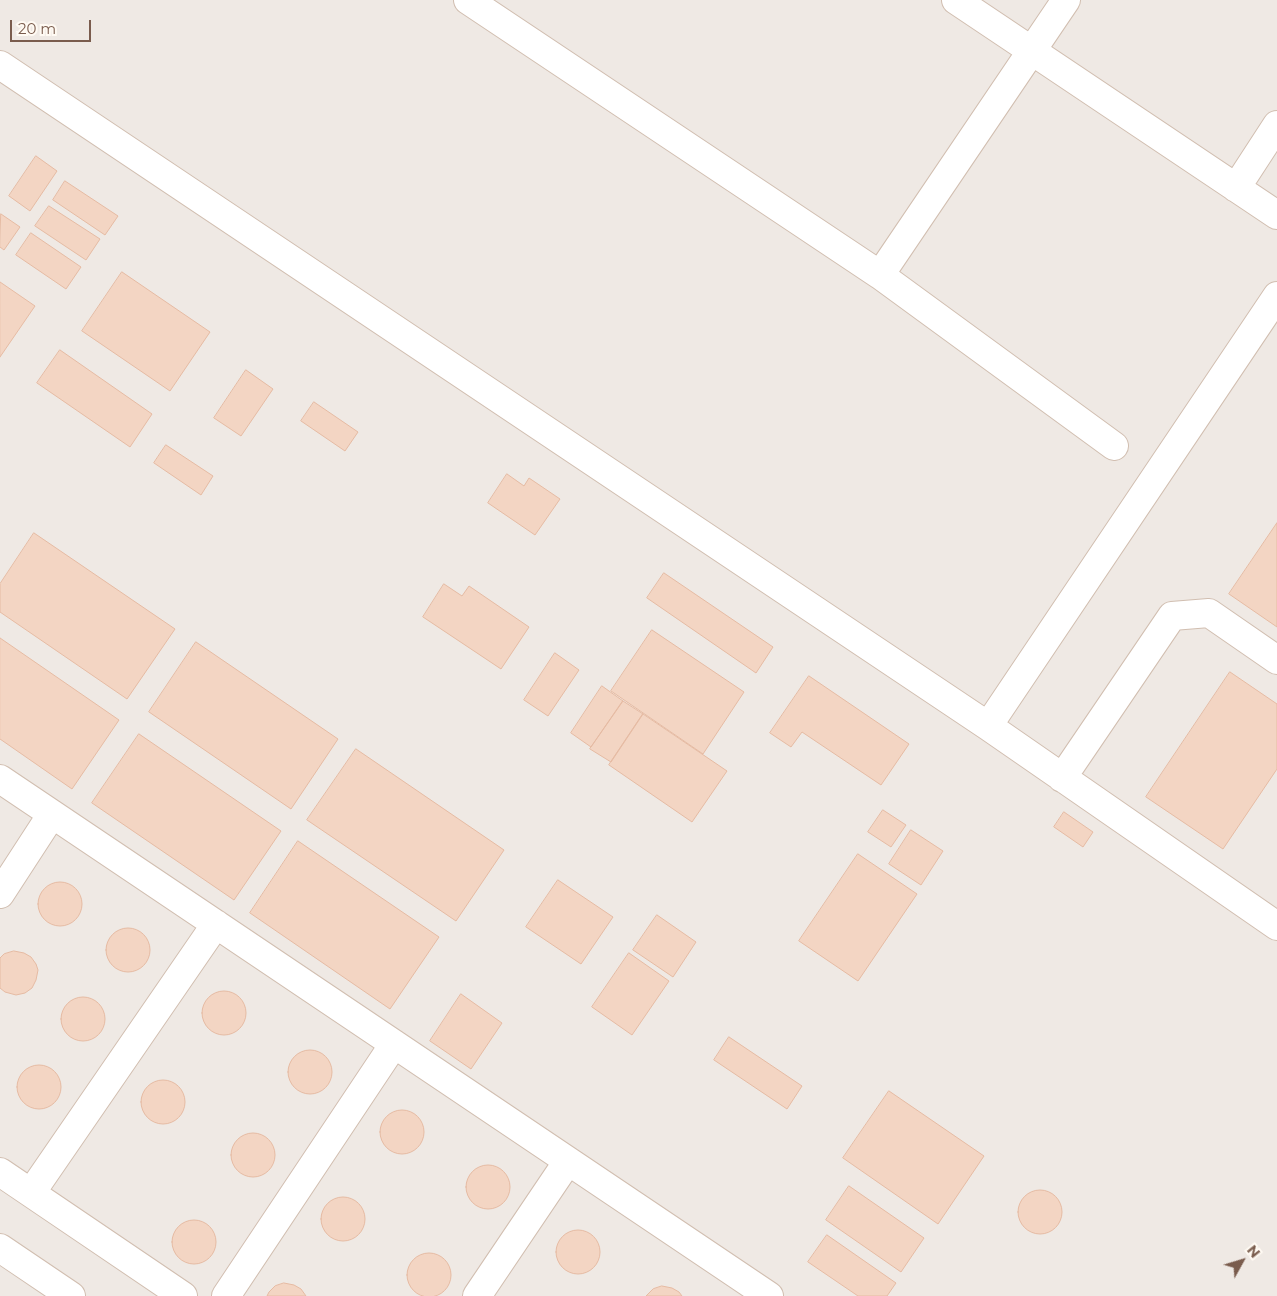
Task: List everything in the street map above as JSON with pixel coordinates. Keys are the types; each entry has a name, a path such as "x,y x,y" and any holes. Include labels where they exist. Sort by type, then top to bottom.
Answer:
{"lane":[{"path":"468,0 880,275 1114,446"},
{"path":"956,0 1277,215"},
{"path":"880,275 1066,0"},
{"path":"0,65 988,726 1277,926"},
{"path":"1236,188 1277,125"},
{"path":"988,726 1277,296"},
{"path":"1062,778 1172,616 1210,613 1277,660"},
{"path":"0,779 568,1161 740,1288 769,1296"},
{"path":"0,894 52,814"},
{"path":"31,1193 216,924"},
{"path":"226,1296 394,1044"},
{"path":"477,1296 568,1161"},
{"path":"0,1172 183,1296"},
{"path":"0,1248 65,1295"}],"shaded area":[{"path":"0,0 1277,0 1277,1296 0,1296"}],"building":[{"path":"36,156 57,171 30,211 9,196"},
{"path":"65,181 118,216 105,235 53,200"},
{"path":"49,206 100,239 86,260 35,226"},
{"path":"1,214 20,227 4,250 0,247"},
{"path":"31,233 81,267 66,289 16,255"},
{"path":"122,272 210,332 170,391 82,331"},
{"path":"0,282 35,306 0,357"},
{"path":"60,350 152,414 130,447 37,383"},
{"path":"246,370 273,389 241,436 214,418"},
{"path":"314,402 358,432 345,451 301,421"},
{"path":"166,445 213,476 201,495 154,463"},
{"path":"507,474 524,486 529,478 560,499 535,535 488,503"},
{"path":"1277,523 1277,627 1229,594"},
{"path":"34,533 175,629 127,699 0,612 0,584"},
{"path":"664,573 773,647 756,673 647,598"},
{"path":"444,584 462,596 469,586 529,627 501,669 423,617"},
{"path":"652,630 744,692 703,754 611,691"},
{"path":"0,638 119,720 72,789 0,739"},
{"path":"196,642 338,739 291,809 149,712"},
{"path":"555,653 579,670 548,716 524,700"},
{"path":"1230,672 1277,704 1277,769 1223,849 1146,797"},
{"path":"809,676 909,744 881,785 802,732 791,747 770,733"},
{"path":"602,686 623,701 591,747 571,733"},
{"path":"623,701 643,714 611,762 590,749"},
{"path":"643,714 727,771 692,822 609,765"},
{"path":"139,734 281,831 234,900 92,803"},
{"path":"356,749 504,850 456,921 307,820"},
{"path":"883,810 906,825 891,847 868,832"},
{"path":"1064,812 1093,832 1083,847 1054,827"},
{"path":"911,830 943,851 921,885 889,864"},
{"path":"298,841 439,937 390,1009 250,913"},
{"path":"858,854 917,894 858,981 799,941"},
{"path":"558,880 613,917 581,964 526,927"},
{"path":"60,882 72,886 78,892 82,904 78,916 72,922 60,926 48,922 42,916 38,904 42,892 48,886"},
{"path":"657,915 696,942 673,977 633,950"},
{"path":"128,928 140,932 146,938 150,950 146,962 140,968 128,972 116,968 110,962 106,950 110,938 116,932"},
{"path":"14,951 31,957 38,970 32,988 25,993 16,995 5,992 0,988 0,958 4,954"},
{"path":"629,953 669,981 632,1035 592,1007"},
{"path":"224,991 236,995 242,1001 246,1013 242,1025 236,1031 224,1035 212,1031 206,1025 202,1013 206,1001 212,995"},
{"path":"461,994 502,1023 471,1069 430,1041"},
{"path":"83,997 95,1001 101,1007 105,1019 101,1031 95,1037 83,1041 71,1037 65,1031 61,1019 65,1007 71,1001"},
{"path":"729,1037 802,1086 787,1109 714,1060"},
{"path":"310,1050 322,1054 328,1060 332,1072 328,1084 322,1090 310,1094 298,1090 292,1084 288,1072 292,1060 298,1054"},
{"path":"39,1065 51,1069 57,1075 61,1087 57,1099 51,1105 39,1109 27,1105 21,1099 17,1087 21,1075 27,1069"},
{"path":"163,1080 175,1084 181,1090 185,1102 181,1114 175,1120 163,1124 151,1120 145,1114 141,1102 145,1090 151,1084"},
{"path":"889,1091 984,1156 938,1224 843,1158"},
{"path":"402,1110 414,1114 420,1120 424,1132 420,1144 414,1150 402,1154 390,1150 384,1144 380,1132 384,1120 390,1114"},
{"path":"253,1133 265,1137 271,1143 275,1155 271,1167 265,1173 253,1177 241,1173 235,1167 231,1155 235,1143 241,1137"},
{"path":"488,1165 500,1169 506,1175 510,1187 506,1199 500,1205 488,1209 476,1205 470,1199 466,1187 470,1175 476,1169"},
{"path":"849,1186 924,1238 901,1272 826,1220"},
{"path":"1040,1190 1052,1194 1058,1200 1062,1212 1058,1224 1052,1230 1040,1234 1028,1230 1022,1224 1018,1212 1022,1200 1028,1194"},
{"path":"343,1197 355,1201 361,1207 365,1219 361,1231 355,1237 343,1241 331,1237 325,1231 321,1219 325,1207 331,1201"},
{"path":"194,1220 206,1224 212,1230 216,1242 212,1254 206,1260 194,1264 182,1260 176,1254 172,1242 176,1230 182,1224"},
{"path":"578,1230 590,1234 596,1240 600,1252 596,1264 590,1270 578,1274 566,1270 560,1264 556,1252 560,1240 566,1234"},
{"path":"827,1235 896,1283 887,1296 858,1296 808,1262"},
{"path":"429,1253 441,1257 447,1263 451,1275 447,1287 441,1293 429,1297 417,1293 411,1287 407,1275 411,1263 417,1257"},
{"path":"284,1283 301,1289 306,1296 267,1296 275,1286"},
{"path":"662,1286 672,1288 682,1296 646,1296 653,1289"}]}
